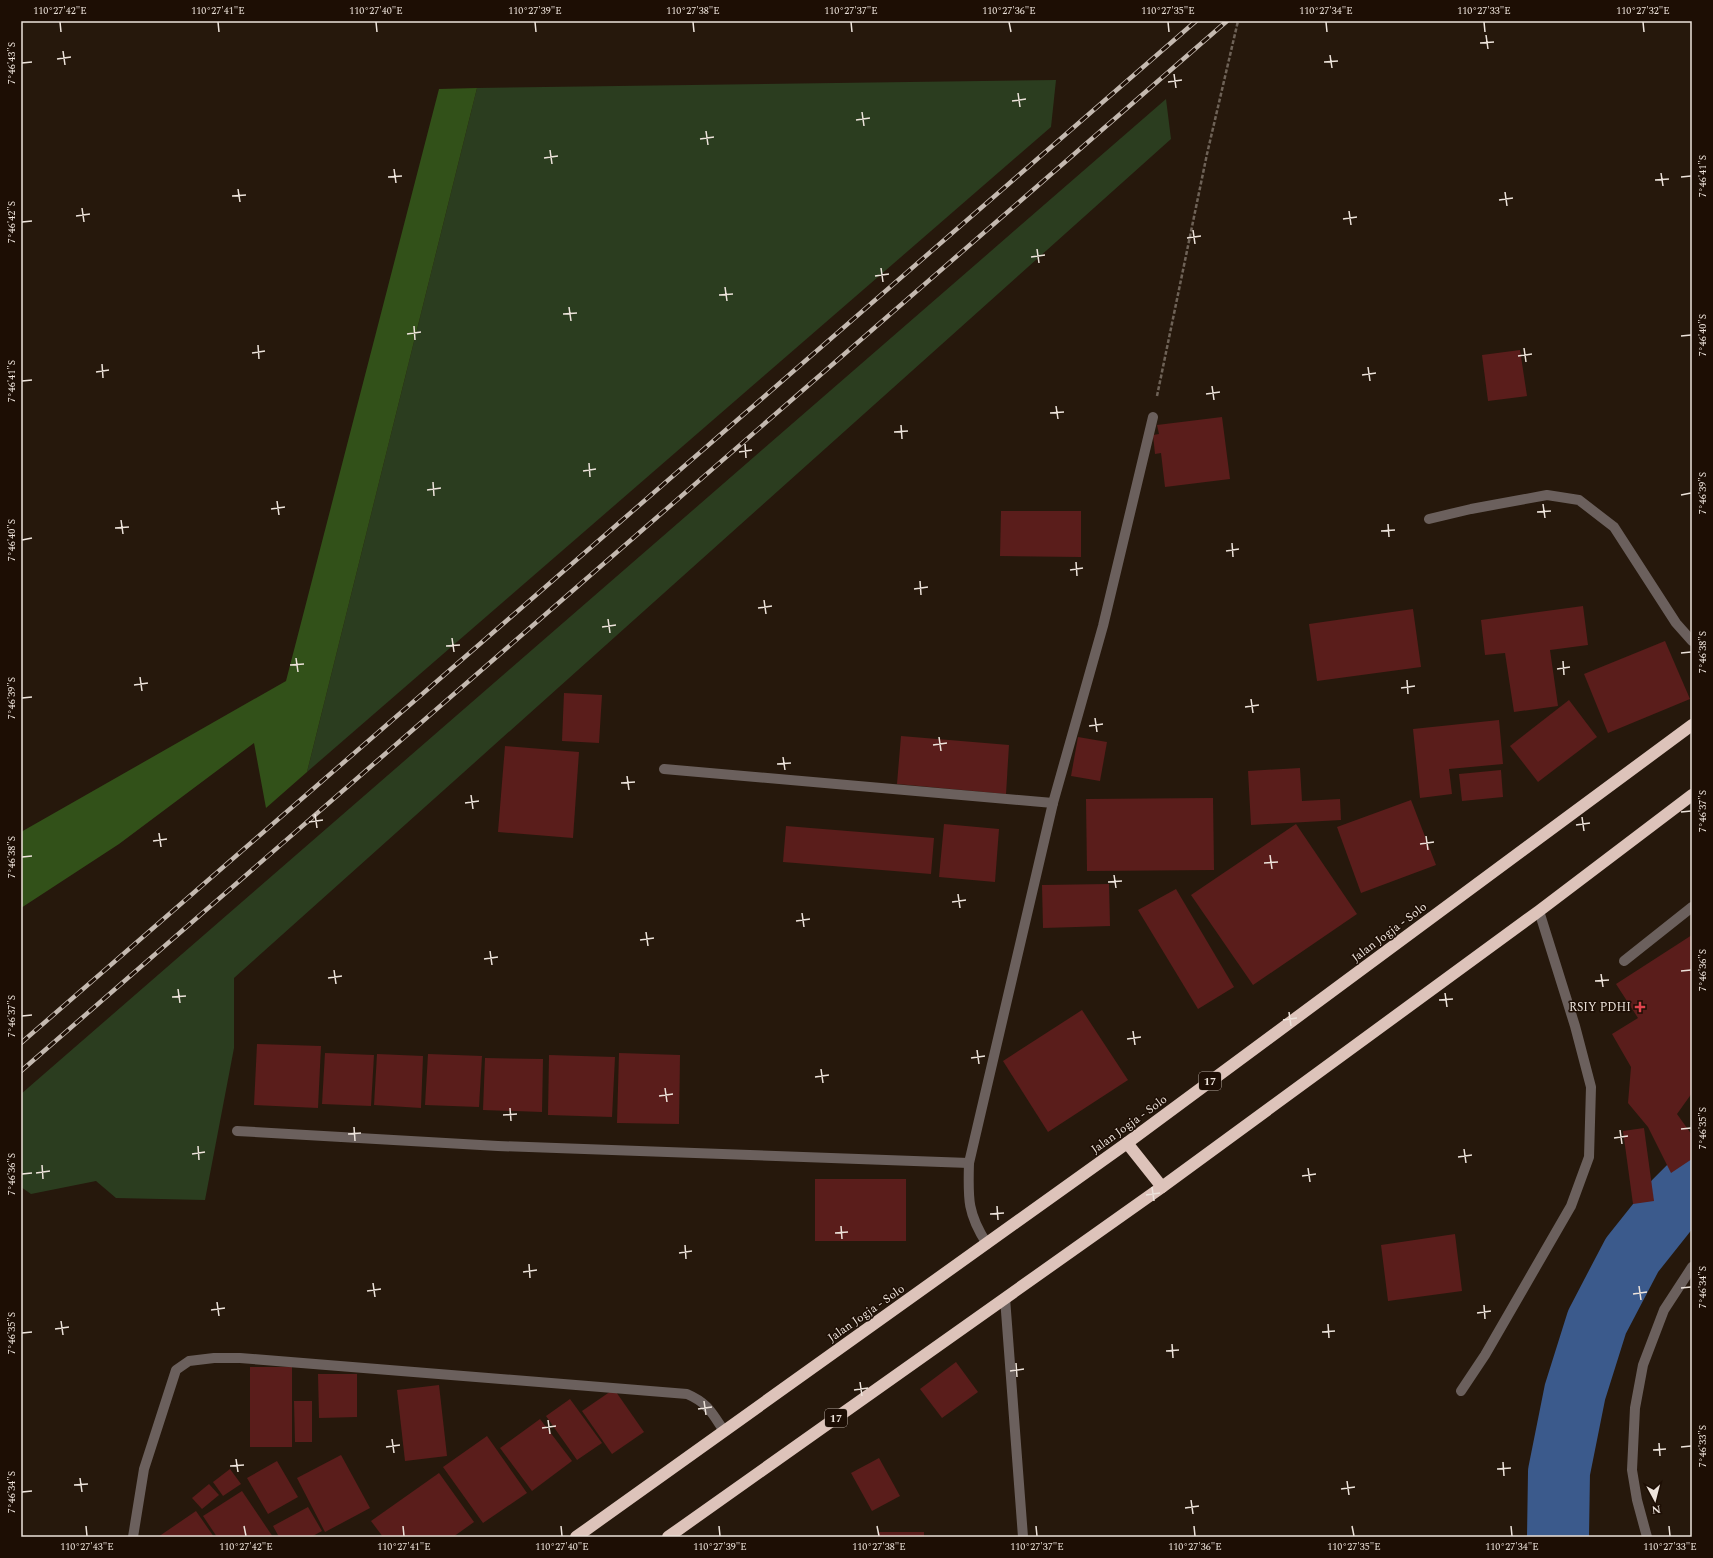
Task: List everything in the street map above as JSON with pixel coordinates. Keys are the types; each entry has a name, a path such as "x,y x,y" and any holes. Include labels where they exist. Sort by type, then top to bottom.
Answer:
{"highway":[{"name":"Jalan Jogja - Solo","path":"576,1537 1127,1143 1692,725"},
{"name":"17","path":"668,1537 1162,1187 1539,912 1692,795"},
{"path":"1127,1143 1162,1187"}],"street":[{"path":"987,1244 976,1227 968,1201 969,1163 1053,803 1103,626 1152,417"},
{"path":"1429,519 1471,509 1547,495 1579,500 1614,527 1676,623 1692,641"},
{"path":"664,769 1053,803"},
{"path":"1624,962 1692,907"},
{"path":"1461,1391 1485,1355 1571,1206 1589,1157 1591,1087 1575,1026 1539,912"},
{"path":"237,1131 498,1146 969,1163"},
{"path":"1647,1537 1636,1500 1632,1470 1635,1408 1643,1365 1664,1310 1692,1267"},
{"path":"1005,1298 1023,1537"},
{"path":"133,1537 144,1469 176,1370 189,1361 214,1358 240,1358 687,1394 701,1400 710,1410 724,1431"}],"path":[{"path":"1152,417 1207,154 1238,21"}],"green space":[{"path":"1056,80 1051,127 307,772 477,88"},
{"path":"477,88 307,772 266,808 254,743 119,844 21,908 21,832 286,681 439,89"},
{"path":"1166,99 1171,139 234,978 234,1048 205,1200 116,1198 96,1181 31,1194 21,1187 21,1094"}],"building":[{"path":"1520,350 1527,396 1488,401 1482,355"},
{"path":"1222,417 1230,479 1165,487 1161,453 1155,454 1153,435 1159,434 1157,425"},
{"path":"1001,511 1081,511 1081,557 1000,556"},
{"path":"1583,606 1588,645 1550,650 1558,706 1514,712 1505,653 1485,655 1481,620"},
{"path":"1413,609 1421,667 1317,681 1309,624"},
{"path":"1665,641 1690,699 1608,733 1584,674"},
{"path":"564,693 602,695 599,743 562,741"},
{"path":"1569,700 1597,737 1538,782 1510,746"},
{"path":"1499,720 1503,764 1449,769 1452,794 1420,798 1413,729"},
{"path":"901,736 1009,745 1006,794 897,784"},
{"path":"1078,737 1107,742 1100,781 1071,776"},
{"path":"505,746 579,752 573,838 498,832"},
{"path":"1300,768 1302,801 1340,799 1341,820 1251,825 1248,771"},
{"path":"1501,770 1503,797 1462,801 1459,774"},
{"path":"1213,798 1214,870 1087,871 1086,799"},
{"path":"1411,800 1436,865 1361,893 1337,827"},
{"path":"944,824 999,829 995,882 939,877"},
{"path":"1296,824 1357,914 1253,985 1191,895"},
{"path":"786,826 934,838 931,874 783,862"},
{"path":"1109,884 1110,926 1043,928 1042,885"},
{"path":"1176,889 1234,987 1198,1009 1138,910"},
{"path":"1692,935 1692,1093 1677,1114 1692,1135 1692,1159 1671,1173 1648,1127 1628,1103 1631,1067 1612,1034 1638,1018 1616,984"},
{"path":"1082,1010 1128,1080 1048,1132 1003,1061"},
{"path":"257,1044 321,1046 318,1108 254,1105"},
{"path":"325,1053 374,1055 371,1106 322,1104"},
{"path":"619,1053 680,1055 679,1124 617,1123"},
{"path":"377,1054 423,1056 421,1108 374,1105"},
{"path":"428,1054 482,1056 479,1107 425,1105"},
{"path":"549,1055 615,1057 612,1117 548,1115"},
{"path":"485,1058 543,1059 542,1112 483,1110"},
{"path":"1644,1128 1654,1201 1633,1204 1623,1131"},
{"path":"815,1179 906,1179 906,1241 815,1241"},
{"path":"1455,1234 1462,1291 1388,1301 1381,1245"},
{"path":"956,1362 978,1392 942,1418 920,1389"},
{"path":"250,1367 292,1367 292,1447 250,1447"},
{"path":"318,1374 357,1374 357,1417 319,1418"},
{"path":"439,1385 447,1456 405,1461 397,1390"},
{"path":"614,1389 644,1432 612,1454 582,1411"},
{"path":"570,1399 602,1443 577,1460 546,1416"},
{"path":"294,1401 312,1401 312,1442 295,1442"},
{"path":"540,1419 572,1461 532,1491 500,1448"},
{"path":"487,1436 527,1493 483,1523 443,1467"},
{"path":"341,1455 370,1508 325,1532 297,1478"},
{"path":"879,1458 900,1496 872,1511 851,1473"},
{"path":"277,1461 298,1497 268,1514 247,1478"},
{"path":"230,1469 241,1484 223,1496 213,1482"},
{"path":"439,1473 474,1522 453,1537 383,1537 371,1521"},
{"path":"209,1484 219,1495 202,1509 192,1498"},
{"path":"242,1491 273,1537 217,1537 203,1516"},
{"path":"308,1507 322,1531 311,1537 279,1537 273,1526"},
{"path":"196,1511 214,1537 158,1537"},
{"path":"879,1532 924,1532 924,1537 879,1537"}],"waterway":[{"path":"1558,1537 1559,1472 1575,1392 1597,1322 1632,1255 1675,1201 1692,1184"}],"railway":[{"path":"21,1043 1196,21"},
{"path":"21,1071 1227,21"}],"place":[{"name":"RSIY PDHI","path":"1640,1007"}]}
